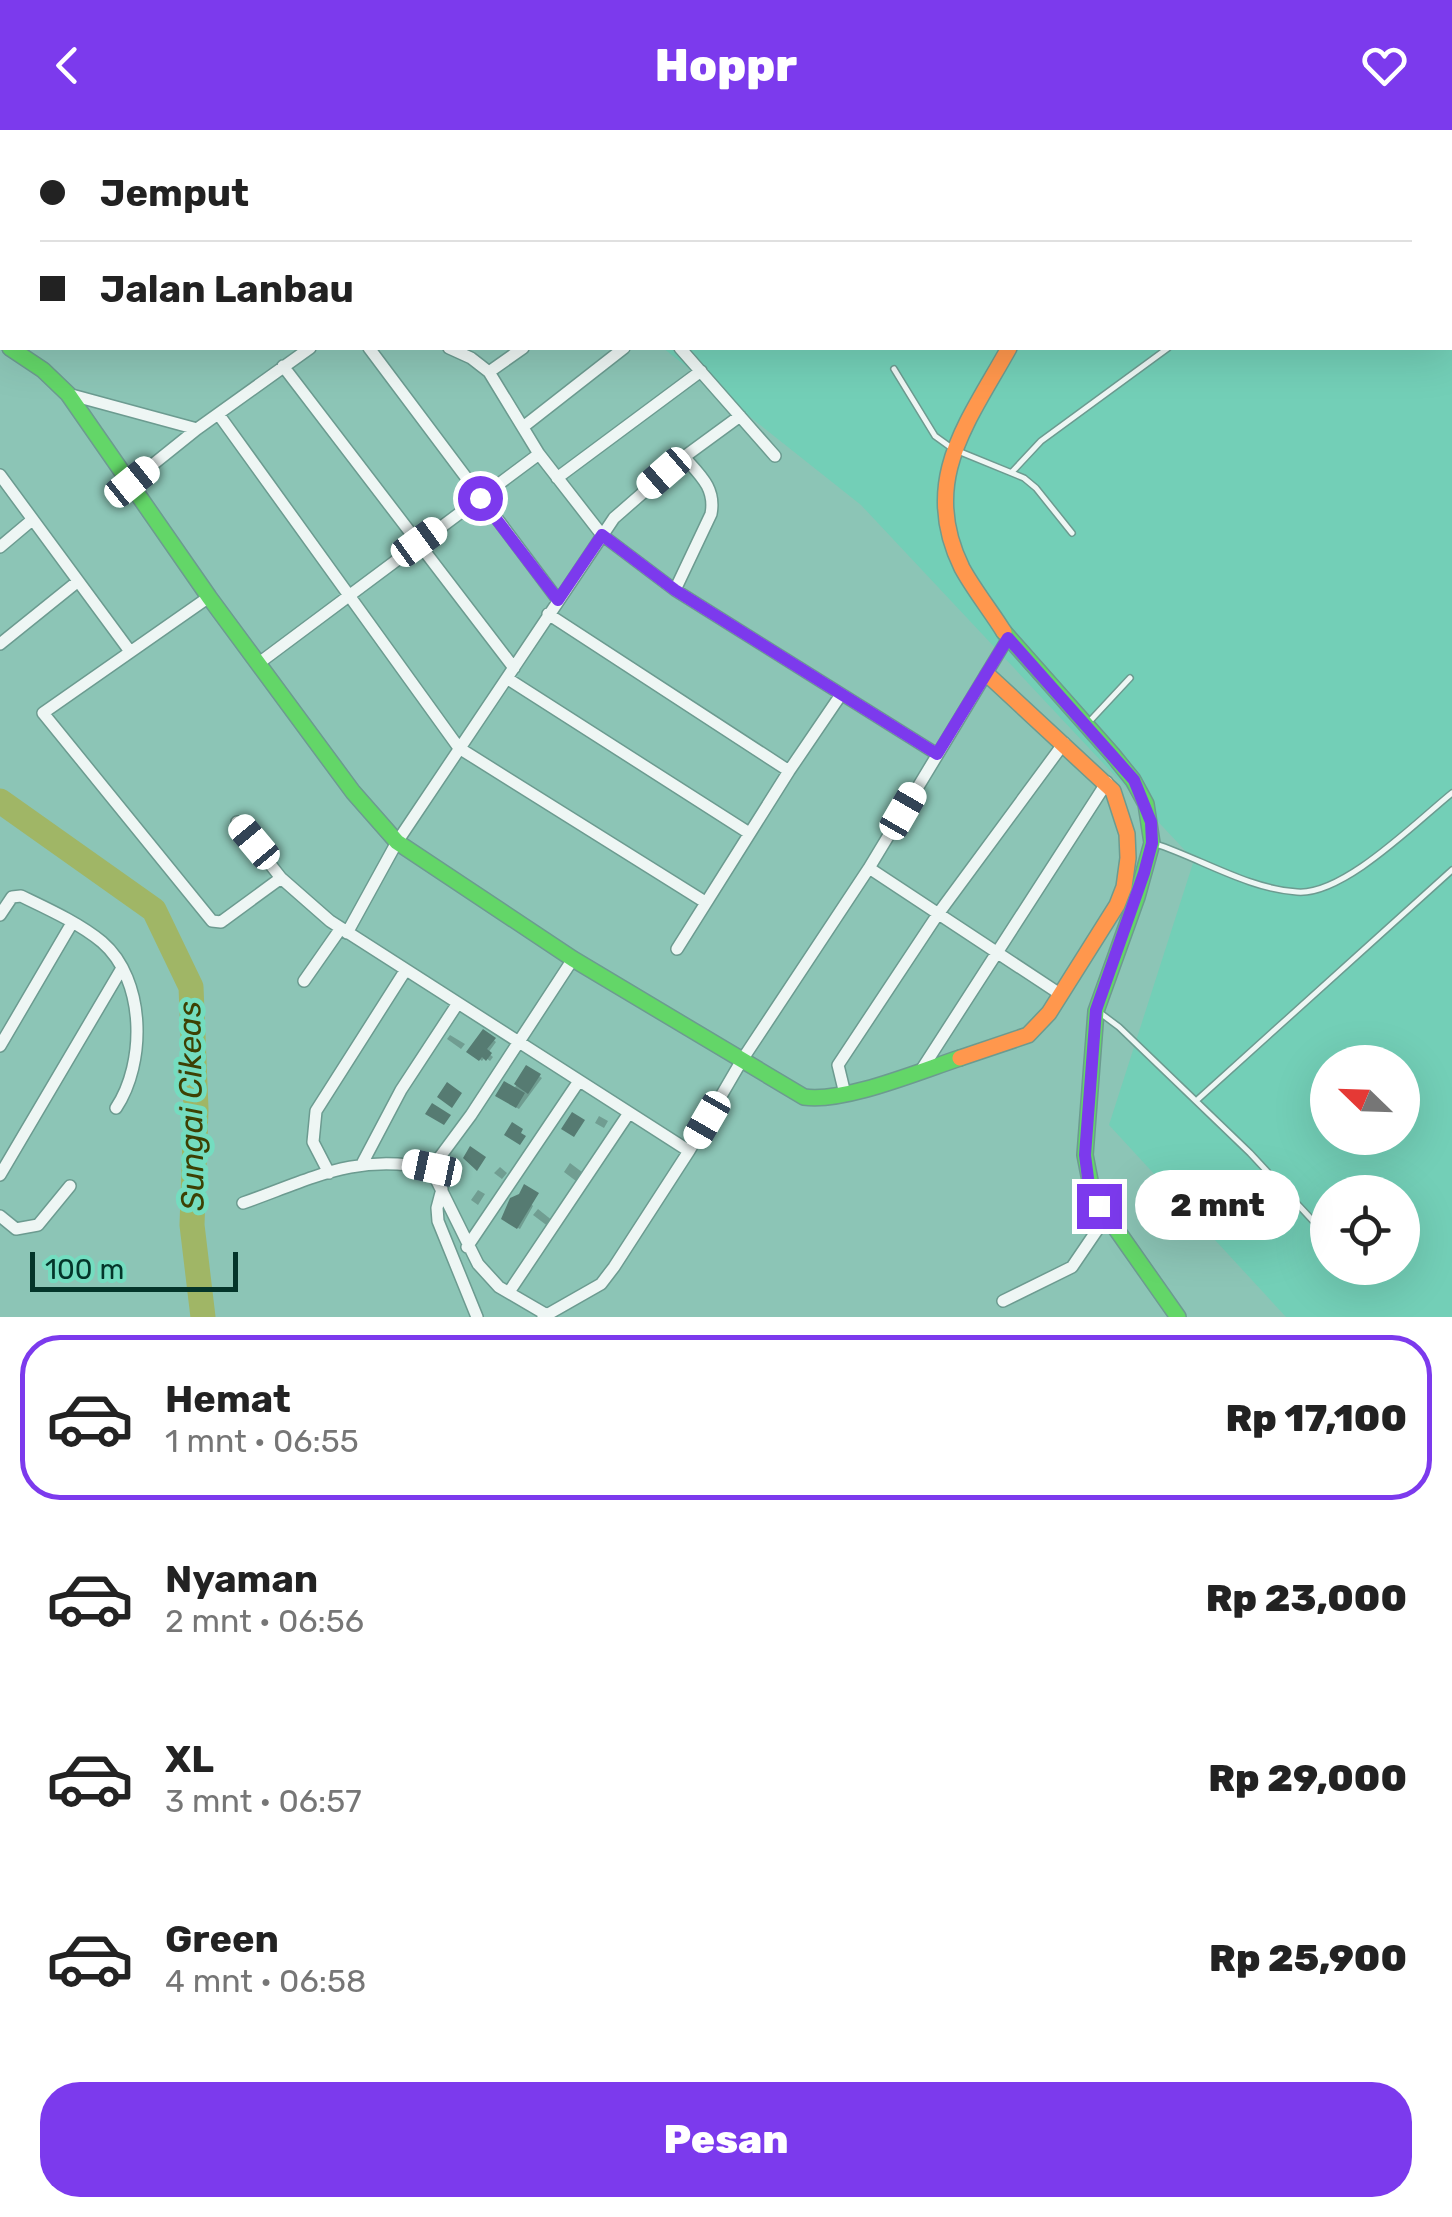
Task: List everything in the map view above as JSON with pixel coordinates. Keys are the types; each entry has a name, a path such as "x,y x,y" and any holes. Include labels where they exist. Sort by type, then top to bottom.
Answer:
{"street":[{"path":"13,350 43,370 68,394 209,597 353,792 397,842 573,959 804,1097 845,1094 1028,1034 1040,1026 1117,904 1128,872 1127,834 1107,782 988,675"},
{"path":"132,482 197,429 307,350"},
{"path":"371,350 558,600"},
{"path":"453,350 489,372 540,454 602,535 675,590 937,754"},
{"path":"489,372 520,350"},
{"path":"523,427 621,350"},
{"path":"682,350 775,456"},
{"path":"1008,350 953,449 944,483 945,516 962,566 1008,638 1134,780 1146,804 1152,843 1096,1010 1085,1155 1089,1186 1106,1217 1178,1317"},
{"path":"284,366 419,542 511,674 749,833"},
{"path":"557,478 701,371"},
{"path":"68,394 197,429"},
{"path":"219,415 459,748 705,902"},
{"path":"304,980 344,930 397,842 602,535 632,500 740,416"},
{"path":"259,663 540,454"},
{"path":"675,590 713,503 705,481 684,456"},
{"path":"0,475 129,650"},
{"path":"0,548 32,520"},
{"path":"0,644 77,582"},
{"path":"209,597 46,708 44,717 212,921 221,922 282,878"},
{"path":"548,614 790,770"},
{"path":"432,1168 468,1247 488,1277 509,1292 545,1316 600,1284 869,868 1008,638"},
{"path":"678,948 840,696"},
{"path":"845,1094 838,1064 938,914 1064,744"},
{"path":"920,1072 1107,782"},
{"path":"238,822 308,904 405,971 689,1151"},
{"path":"869,868 1060,994"},
{"path":"0,915 17,895 101,941 122,968 136,1026 135,1060 131,1082 116,1108"},
{"path":"0,1046 72,924"},
{"path":"432,1168 573,959"},
{"path":"0,1175 122,968"},
{"path":"330,1173 313,1142 316,1111 405,971"},
{"path":"363,1162 416,1066 458,1003"},
{"path":"468,1247 579,1081"},
{"path":"509,1292 629,1113"},
{"path":"243,1203 363,1162 432,1168"},
{"path":"0,1216 23,1230 38,1225 70,1186"},
{"path":"442,1189 438,1220 477,1317"},
{"path":"1003,1301 1072,1267 1106,1217"}],"lane":[{"path":"1012,472 1041,442 1165,350"},
{"path":"894,369 935,436 953,449 1012,472 1036,488 1072,533"},
{"path":"1087,725 1130,678"},
{"path":"1152,843 1254,882 1298,893 1322,890 1354,872 1452,793"},
{"path":"1196,1101 1452,870"},
{"path":"1096,1010 1120,1026 1250,1152 1310,1218"}],"shaded area":[{"path":"666,350 1452,350 1452,1317 1286,1317 1109,1125 1194,860 861,505"}],"building":[{"path":"483,1029 496,1038 487,1049 492,1053 486,1061 482,1057 479,1061 466,1052"},
{"path":"526,1065 541,1074 528,1094 514,1084"},
{"path":"504,1081 525,1093 516,1108 495,1096"},
{"path":"447,1082 462,1093 452,1108 437,1097"},
{"path":"432,1103 451,1115 444,1125 425,1114"},
{"path":"572,1112 585,1120 574,1137 561,1129"},
{"path":"512,1122 526,1136 520,1145 504,1135"},
{"path":"470,1146 486,1157 477,1171 463,1158"},
{"path":"524,1184 539,1193 517,1229 501,1219 510,1198 519,1194"}],"waterway":[{"name":"Sungai Cikeas","path":"0,801 154,910 191,987 196,1109 192,1225 203,1317"}],"traffic: fast":[{"path":"13,350 43,370 68,394 209,597 353,792 397,842 573,959 804,1097 860,1091 960,1058"},
{"path":"1004,632 1112,754 1146,804 1152,843 1096,1011 1085,1155 1093,1196 1178,1317"}],"traffic: slow":[{"path":"1004,632 962,568 950,537 945,507 954,453 1008,350"},
{"path":"960,1058 1028,1035 1049,1013 1117,905 1128,858 1127,834 1113,791 988,675"}],"route":[{"path":"480,498 558,600 602,535 675,590 937,754 1008,638 1087,725 1134,780 1146,804 1152,843 1096,1010 1085,1155 1089,1186 1099,1206"}]}
